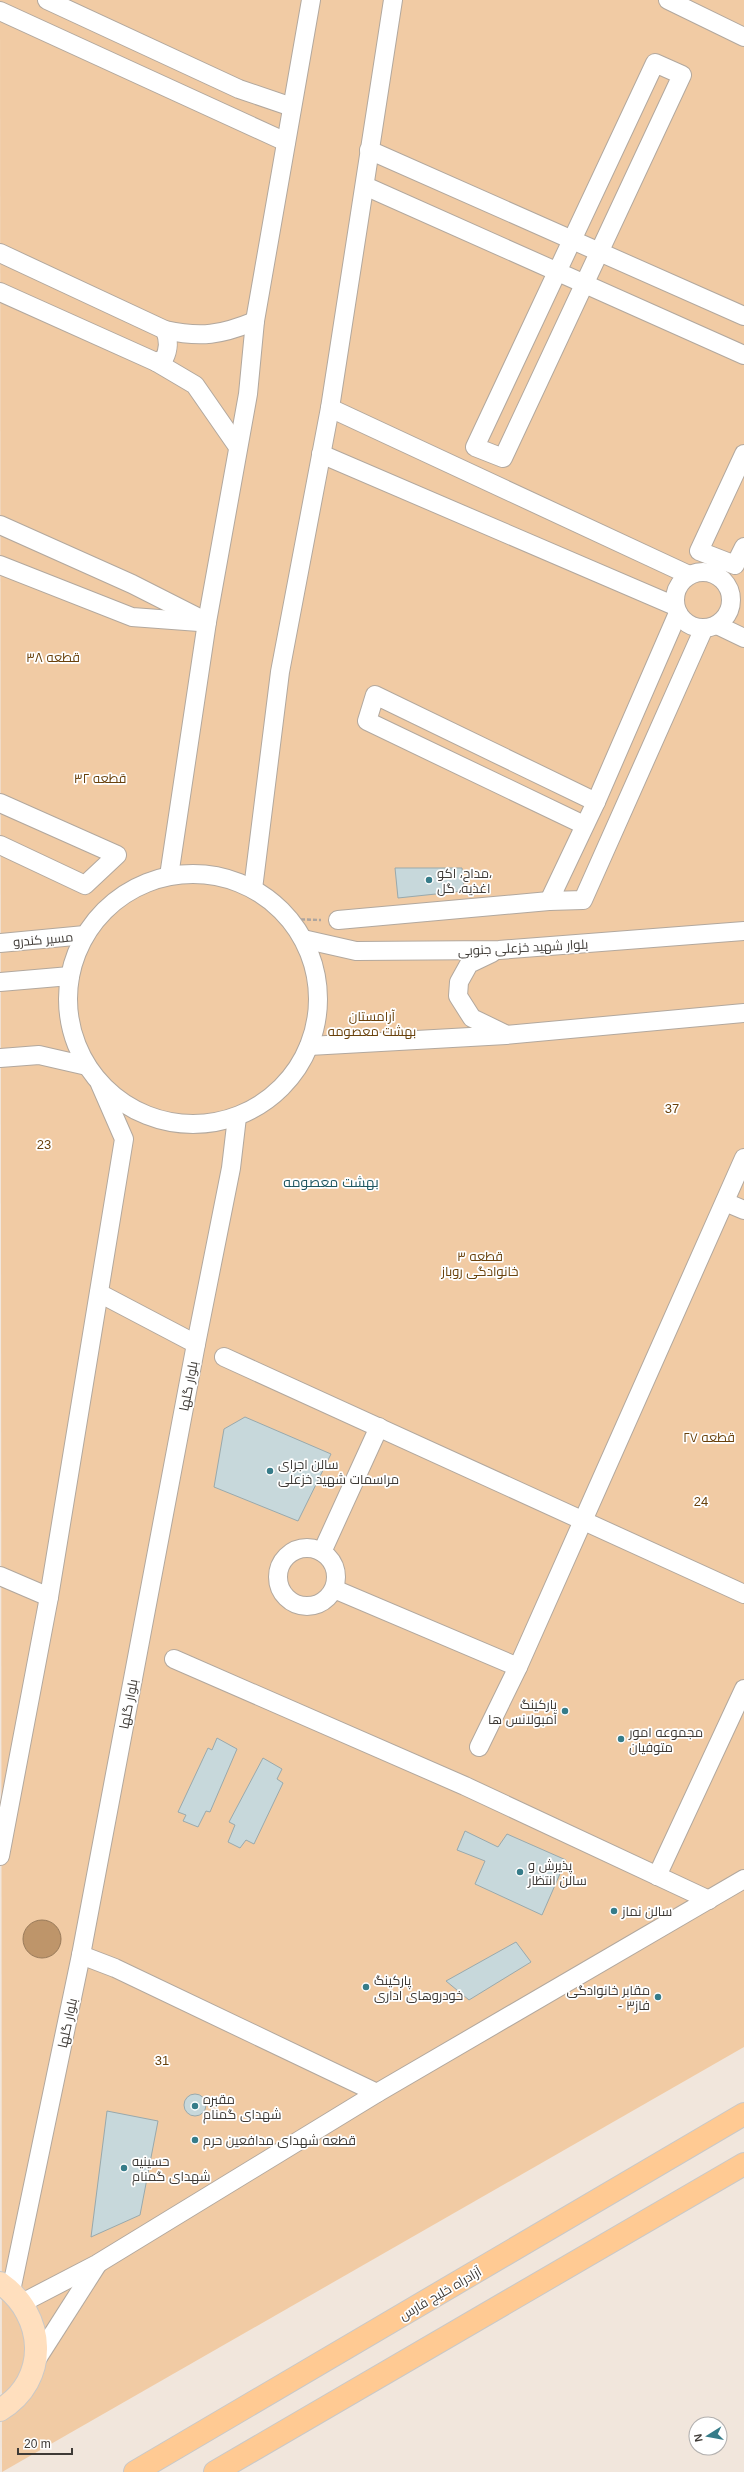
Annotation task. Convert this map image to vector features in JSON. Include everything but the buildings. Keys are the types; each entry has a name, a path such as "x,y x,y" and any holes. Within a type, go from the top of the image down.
{"highway":[{"name":"آزادراه خلیج فارس","path":"136,2472 744,2114"},
{"path":"215,2472 744,2164"}],"main road":[{"path":"3,2411 26,2386 35,2362 37,2342 34,2328 11,2292"}],"lane":[{"path":"47,0 239,89 292,107"},
{"path":"169,876 208,622 248,394 255,321 311,0"},
{"path":"253,889 280,672 330,408 393,0"},
{"path":"668,0 744,37"},
{"path":"0,11 286,142"},
{"path":"655,63 682,75 599,252 503,458 475,446 655,63"},
{"path":"369,150 744,316"},
{"path":"365,186 744,355"},
{"path":"0,253 165,330 188,335 210,335 229,331 255,321"},
{"path":"0,292 156,362 195,386 238,447"},
{"path":"156,362 164,359 168,351 169,339 165,330"},
{"path":"330,408 689,574 706,571 722,578 738,597 729,612 711,627 583,900 549,901 338,920"},
{"path":"321,454 676,609 683,621 711,627 744,638"},
{"path":"744,454 699,551 735,565 744,547"},
{"path":"0,524 132,584 208,622"},
{"path":"0,565 132,617 208,622"},
{"path":"549,901 596,802 676,609 677,588 689,574"},
{"path":"584,825 368,721 375,695 596,802"},
{"path":"0,803 117,855 85,885 0,845"},
{"path":"0,1856 49,1597 124,1139 100,1084 87,1066 72,1030 68,1007 70,976 76,955 85,935 98,918 124,895 149,882 169,876 198,874 226,878 253,889 272,902 289,919 302,939 315,973 318,1010 309,1046 292,1076 268,1100 237,1117 188,1125 140,1113 100,1084"},
{"name":"بلوار شهید خزعلی جنوبی","path":"302,939 356,951 498,950 744,931"},
{"name":"مسیر کندرو","path":"0,943 85,935"},
{"path":"498,950 470,964 459,982 458,996 472,1018 506,1035"},
{"path":"0,982 70,976"},
{"path":"309,1046 506,1035 744,1013"},
{"path":"0,1058 39,1055 87,1066"},
{"name":"بلوار گلها","path":"11,2292 81,1955 196,1344 231,1168 237,1117"},
{"path":"479,1747 518,1667 584,1521 744,1158"},
{"path":"725,1202 744,1210"},
{"path":"99,1293 196,1344"},
{"path":"224,1357 744,1594"},
{"path":"322,1552 379,1427"},
{"path":"305,1548 322,1552 331,1560 335,1570 334,1589 321,1603 303,1607 294,1604 280,1590 278,1572 287,1555 305,1548"},
{"path":"0,1576 49,1597"},
{"path":"334,1589 518,1667"},
{"path":"174,1658 465,1786 709,1900"},
{"path":"656,1876 744,1689"},
{"path":"11,2292 97,2264 377,2093 744,1879"},
{"path":"81,1955 115,1968 377,2093"},
{"path":"35,2362 97,2264"}],"path":[{"path":"289,919 338,920"}],"green space":[{"name":"آرامستان بهشت معصومه","path":"0,0 744,0 744,2047 2,2472"}],"shaded area":[{"path":"42,1920 52,1923 58,1929 61,1939 58,1949 52,1955 42,1958 32,1955 26,1949 23,1939 26,1929 32,1923"}],"place":[{"name":"مداح، اکو، اغذیه، گل","path":"429,880"},
{"name":"سالن اجرای مراسمات شهید خزعلی","path":"270,1471"},
{"name":"پارکینگ آمبولانس ها","path":"565,1711"},
{"name":"مجموعه امور متوفیان","path":"621,1739"},
{"name":"پذیرش و سالن انتظار","path":"520,1872"},
{"name":"سالن نماز","path":"614,1911"},
{"name":"پارکینگ خودروهای اداری","path":"366,1987"},
{"name":"مقابر خانوادگی - فاز۳","path":"658,1997"},
{"name":"مقبره شهدای گمنام","path":"195,2106"},
{"name":"قطعه شهدای مدافعین حرم","path":"195,2140"},
{"name":"حسینیه شهدای گمنام","path":"124,2168"}],"district":[{"name":"بهشت معصومه","path":"331,1182"}],"park label":[{"name":"قطعه ۳۸","path":"53,657"},
{"name":"قطعه ۳۲","path":"100,778"},
{"name":"37","path":"672,1108"},
{"name":"23","path":"44,1144"},
{"name":"قطعه ۳ خانوادگی روباز","path":"480,1264"},
{"name":"قطعه ۲۷","path":"709,1437"},
{"name":"24","path":"701,1501"},
{"name":"31","path":"162,2060"}]}
